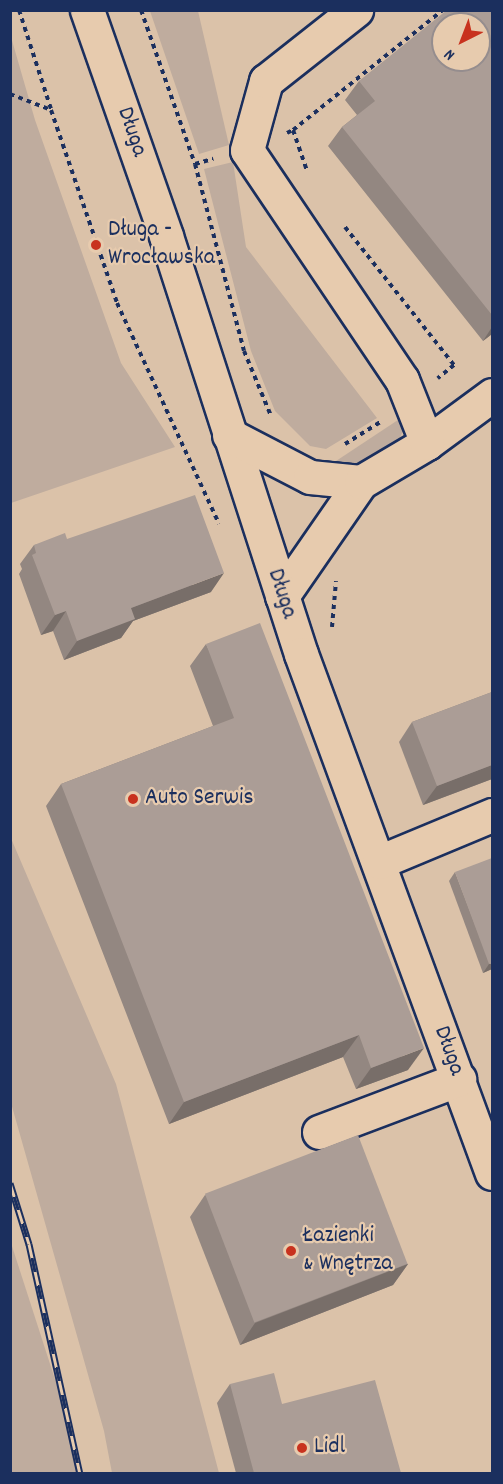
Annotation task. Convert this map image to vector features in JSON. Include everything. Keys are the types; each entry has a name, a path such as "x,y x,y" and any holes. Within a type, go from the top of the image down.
{"street":[{"name":"Długa","path":"87,10 166,236 282,596 492,1173"},
{"path":"356,10 266,81 248,150 413,400 427,443"},
{"path":"282,596 361,482 427,443 492,395"},
{"path":"229,435 310,477 361,482"},
{"path":"379,862 492,815"},
{"path":"319,1132 459,1079"}],"path":[{"path":"19,10 74,187 117,303 223,533 258,520"},
{"path":"141,10 195,164 244,351 270,415 278,423"},
{"path":"248,150 293,130 443,10"},
{"path":"10,94 51,110"},
{"path":"293,130 308,173"},
{"path":"195,164 201,162"},
{"path":"310,477 317,461 413,400 454,365 340,220"},
{"path":"327,532 336,542 331,623 335,636"}],"shaded area":[{"path":"150,11 198,11 229,145 199,154"},
{"path":"11,37 35,120 121,363 175,447 11,503"},
{"path":"233,162 246,247 377,418 326,449 310,446 275,411 251,351 204,169"},
{"path":"404,416 405,426 400,438 382,453 355,465 330,465"},
{"path":"10,836 116,1084 219,1473 112,1473 104,1431 11,1103"},
{"path":"11,1243 71,1429 79,1473 11,1473"}],"building":[{"path":"447,10 492,10 492,315 342,127 375,101 359,81 431,23 431,72 491,72 491,12 445,12"},
{"path":"195,495 224,573 131,608 135,619 77,641 66,611 55,615 32,555 36,553 34,545 65,533 67,539"},
{"path":"260,623 424,1048 371,1068 359,1035 184,1102 61,784 234,718 206,644"},
{"path":"492,692 492,765 437,786 412,722"},
{"path":"492,858 492,963 489,964 455,872"},
{"name":"Łazienki & Wnętrza","path":"358,1135 407,1264 254,1323 205,1194"},
{"name":"Lidl","path":"274,1373 282,1404 375,1380 401,1473 254,1473 230,1384"}],"railway":[{"path":"10,1183 29,1244 80,1474"}],"place":[{"name":"Długa - Wrocławska","path":"96,245"},
{"name":"Auto Serwis","path":"133,799"},
{"name":"Łazienki & Wnętrza","path":"291,1251"},
{"name":"Lidl","path":"302,1448"}]}
